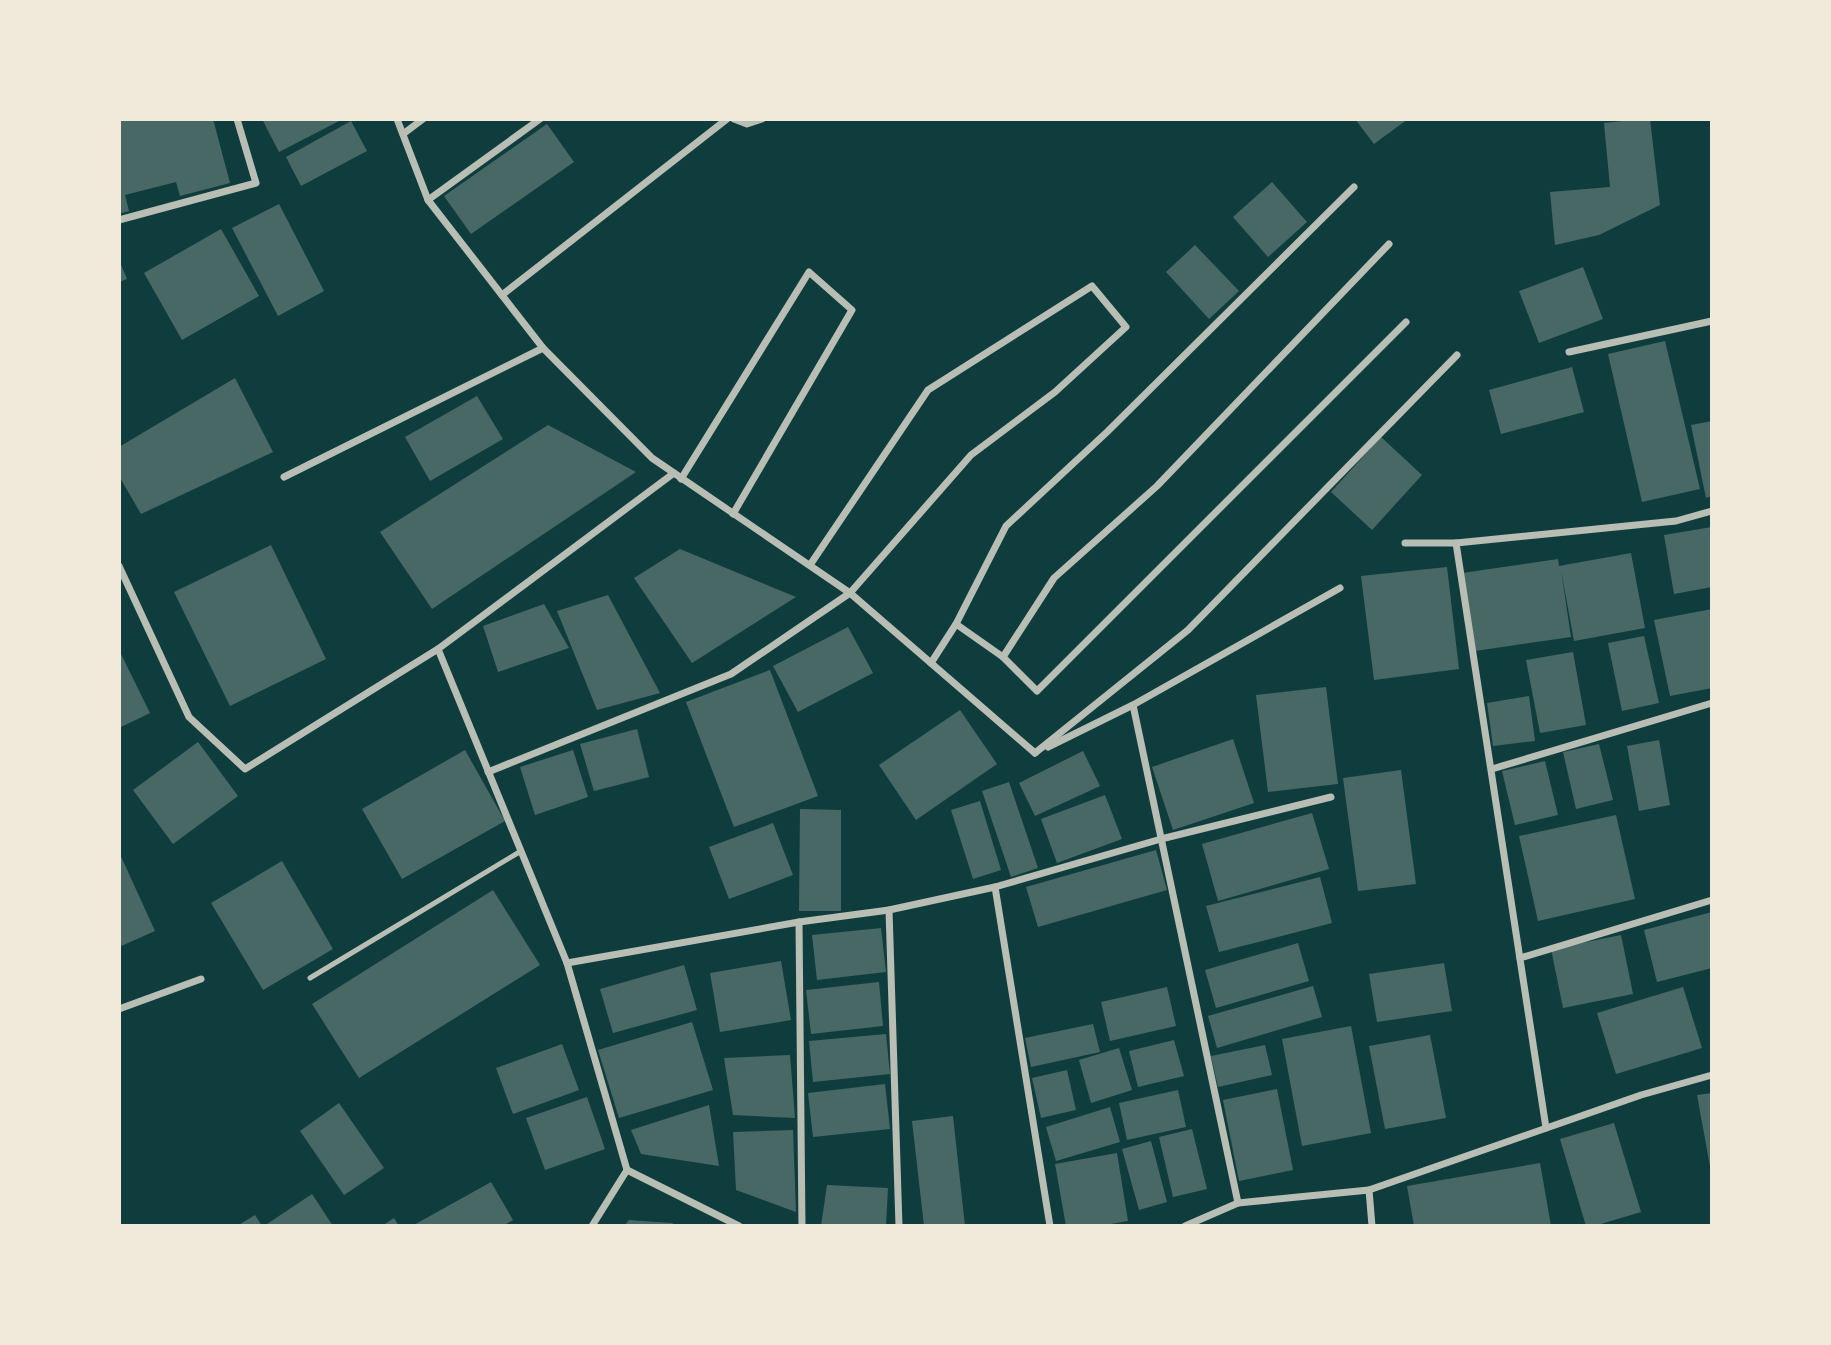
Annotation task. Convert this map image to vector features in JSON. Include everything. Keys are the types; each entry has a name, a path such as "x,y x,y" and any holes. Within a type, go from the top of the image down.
{"street":[{"path":"119,220 256,183 237,119"},
{"path":"397,119 428,200 543,348 652,458 850,593 1035,753"},
{"path":"403,134 423,119"},
{"path":"428,200 540,119"},
{"path":"502,295 727,119"},
{"path":"734,119 747,124 762,119"},
{"path":"931,663 956,624 1006,526 1107,432 1354,187"},
{"path":"1003,657 1054,578 1157,486 1389,244"},
{"path":"681,479 809,272 852,310 733,514"},
{"path":"488,772 731,674 850,593 971,455 1055,392 1126,327 1092,286 928,390 810,565"},
{"path":"1569,352 1712,321"},
{"path":"956,624 1003,657 1037,691 1406,322"},
{"path":"284,477 543,348"},
{"path":"1035,753 1188,630 1457,355"},
{"path":"119,566 189,717 245,769 438,649 674,473"},
{"path":"1405,543 1456,543 1676,521 1712,511"},
{"path":"1456,543 1546,1128"},
{"path":"1035,753 1133,705 1340,588"},
{"path":"438,649 567,963 627,1170 738,1226"},
{"path":"1492,769 1712,703"},
{"path":"1133,705 1238,1203"},
{"path":"567,963 799,922 889,910 995,887 1161,839 1331,797"},
{"path":"995,887 1050,1226"},
{"path":"1520,958 1712,900"},
{"path":"889,910 899,1226"},
{"path":"799,922 803,1226"},
{"path":"119,1009 201,979"},
{"path":"1185,1226 1238,1203 1369,1191 1641,1095 1712,1075"},
{"path":"592,1226 627,1170"},
{"path":"1369,1191 1372,1226"}],"lane":[{"path":"310,978 521,851"}],"building":[{"path":"119,119 213,119 230,183 180,196 176,182 125,195 129,211 119,214"},
{"path":"262,119 343,119 279,152"},
{"path":"1355,119 1408,119 1374,144"},
{"path":"1650,119 1660,205 1599,235 1555,245 1550,192 1610,187 1604,123"},
{"path":"351,121 367,151 301,186 286,157"},
{"path":"547,124 574,162 471,234 444,196"},
{"path":"1272,182 1307,222 1268,257 1233,217"},
{"path":"279,204 324,291 278,316 232,228"},
{"path":"221,229 259,296 182,340 144,273"},
{"path":"1195,245 1239,291 1209,319 1166,272"},
{"path":"119,260 127,279 119,282"},
{"path":"1583,267 1603,319 1539,343 1519,291"},
{"path":"1665,341 1700,489 1642,502 1608,354"},
{"path":"1572,367 1584,412 1501,434 1489,390"},
{"path":"235,378 273,452 141,514 119,476 119,447"},
{"path":"477,396 503,439 430,481 405,437"},
{"path":"1712,421 1712,496 1706,498 1691,425"},
{"path":"548,425 636,472 432,609 380,532"},
{"path":"1381,437 1422,475 1372,530 1331,492"},
{"path":"1712,527 1712,587 1674,594 1664,535"},
{"path":"271,545 326,659 230,706 174,592"},
{"path":"680,549 796,597 692,663 634,578"},
{"path":"1631,553 1645,628 1574,641 1561,570 1571,637 1475,651 1462,573 1558,559 1559,566"},
{"path":"1447,567 1459,669 1374,680 1361,576"},
{"path":"608,595 660,693 597,710 557,611"},
{"path":"544,604 569,648 498,672 483,626"},
{"path":"1712,609 1712,688 1670,696 1654,620"},
{"path":"848,627 873,673 798,712 773,666"},
{"path":"1644,636 1659,703 1622,711 1608,643"},
{"path":"119,650 150,713 119,728"},
{"path":"1573,652 1586,725 1540,733 1526,660"},
{"path":"770,670 818,796 734,827 686,702"},
{"path":"1326,687 1338,784 1268,792 1256,695"},
{"path":"1529,696 1535,741 1493,746 1487,703"},
{"path":"960,710 997,764 916,820 879,765"},
{"path":"637,729 649,777 594,791 580,744"},
{"path":"1233,739 1254,803 1173,830 1152,767"},
{"path":"1659,740 1670,805 1639,811 1627,746"},
{"path":"198,742 238,796 173,844 133,790"},
{"path":"1599,744 1613,800 1576,809 1563,752"},
{"path":"465,750 505,821 402,879 362,809"},
{"path":"573,750 588,797 535,815 520,767"},
{"path":"1083,751 1100,786 1035,816 1019,783"},
{"path":"1545,761 1558,815 1515,825 1502,771"},
{"path":"1401,770 1416,884 1358,891 1343,778"},
{"path":"1009,782 1038,868 1011,877 982,791"},
{"path":"1105,795 1122,839 1057,863 1041,819"},
{"path":"980,801 1001,870 973,879 951,810"},
{"path":"800,809 841,810 841,911 799,911"},
{"path":"1312,813 1329,869 1218,901 1202,844"},
{"path":"1616,815 1635,899 1538,921 1519,836"},
{"path":"773,823 793,875 729,899 709,847"},
{"path":"1156,850 1167,890 1038,927 1026,887"},
{"path":"119,852 155,931 119,947"},
{"path":"282,861 333,949 263,990 211,903"},
{"path":"1320,877 1332,923 1219,952 1206,906"},
{"path":"493,890 540,965 359,1078 312,1004"},
{"path":"1712,912 1712,968 1657,982 1644,930"},
{"path":"881,928 886,972 817,980 812,935"},
{"path":"1621,935 1633,994 1563,1008 1551,949"},
{"path":"1298,943 1309,981 1216,1008 1205,970"},
{"path":"781,961 791,1020 720,1032 710,973"},
{"path":"1444,963 1452,1011 1377,1022 1369,974"},
{"path":"684,965 697,1010 613,1033 600,989"},
{"path":"879,982 883,1026 811,1034 806,990"},
{"path":"1313,986 1322,1017 1217,1048 1208,1016"},
{"path":"1167,987 1176,1026 1110,1041 1101,1002"},
{"path":"1683,987 1702,1048 1616,1074 1597,1013"},
{"path":"692,1022 713,1090 619,1118 598,1050"},
{"path":"1093,1024 1100,1052 1031,1067 1025,1038"},
{"path":"1351,1026 1371,1133 1302,1146 1282,1039"},
{"path":"886,1034 890,1074 813,1082 809,1041"},
{"path":"1430,1035 1446,1118 1385,1129 1369,1046"},
{"path":"1174,1040 1184,1076 1138,1087 1129,1051"},
{"path":"562,1044 579,1090 513,1114 496,1068"},
{"path":"1265,1045 1272,1075 1218,1087 1211,1056"},
{"path":"1119,1048 1132,1090 1091,1103 1079,1060"},
{"path":"790,1055 795,1118 733,1115 724,1058"},
{"path":"1067,1070 1076,1110 1041,1118 1032,1078"},
{"path":"885,1084 890,1129 813,1137 808,1093"},
{"path":"1277,1089 1293,1170 1239,1181 1223,1100"},
{"path":"1178,1090 1186,1127 1127,1140 1119,1103"},
{"path":"1712,1093 1712,1172 1711,1172 1697,1095"},
{"path":"587,1097 605,1149 545,1170 526,1118"},
{"path":"339,1103 384,1168 344,1195 300,1131"},
{"path":"709,1105 719,1166 641,1154 631,1130"},
{"path":"1110,1107 1120,1142 1056,1161 1046,1127"},
{"path":"953,1116 965,1226 924,1226 912,1121"},
{"path":"1614,1123 1641,1212 1586,1226 1560,1139"},
{"path":"1192,1129 1207,1189 1173,1197 1159,1137"},
{"path":"793,1130 796,1212 736,1190 733,1132"},
{"path":"1151,1141 1167,1202 1139,1210 1122,1149"},
{"path":"1117,1153 1128,1221 1099,1226 1066,1226 1055,1164"},
{"path":"1540,1163 1551,1226 1414,1226 1407,1186"},
{"path":"491,1182 513,1220 503,1226 412,1226"},
{"path":"827,1185 888,1188 886,1226 821,1226"},
{"path":"312,1194 333,1226 268,1226 267,1224"},
{"path":"255,1215 262,1226 237,1226"},
{"path":"394,1218 399,1226 382,1226"},
{"path":"629,1220 672,1223 677,1226 624,1226"}]}
